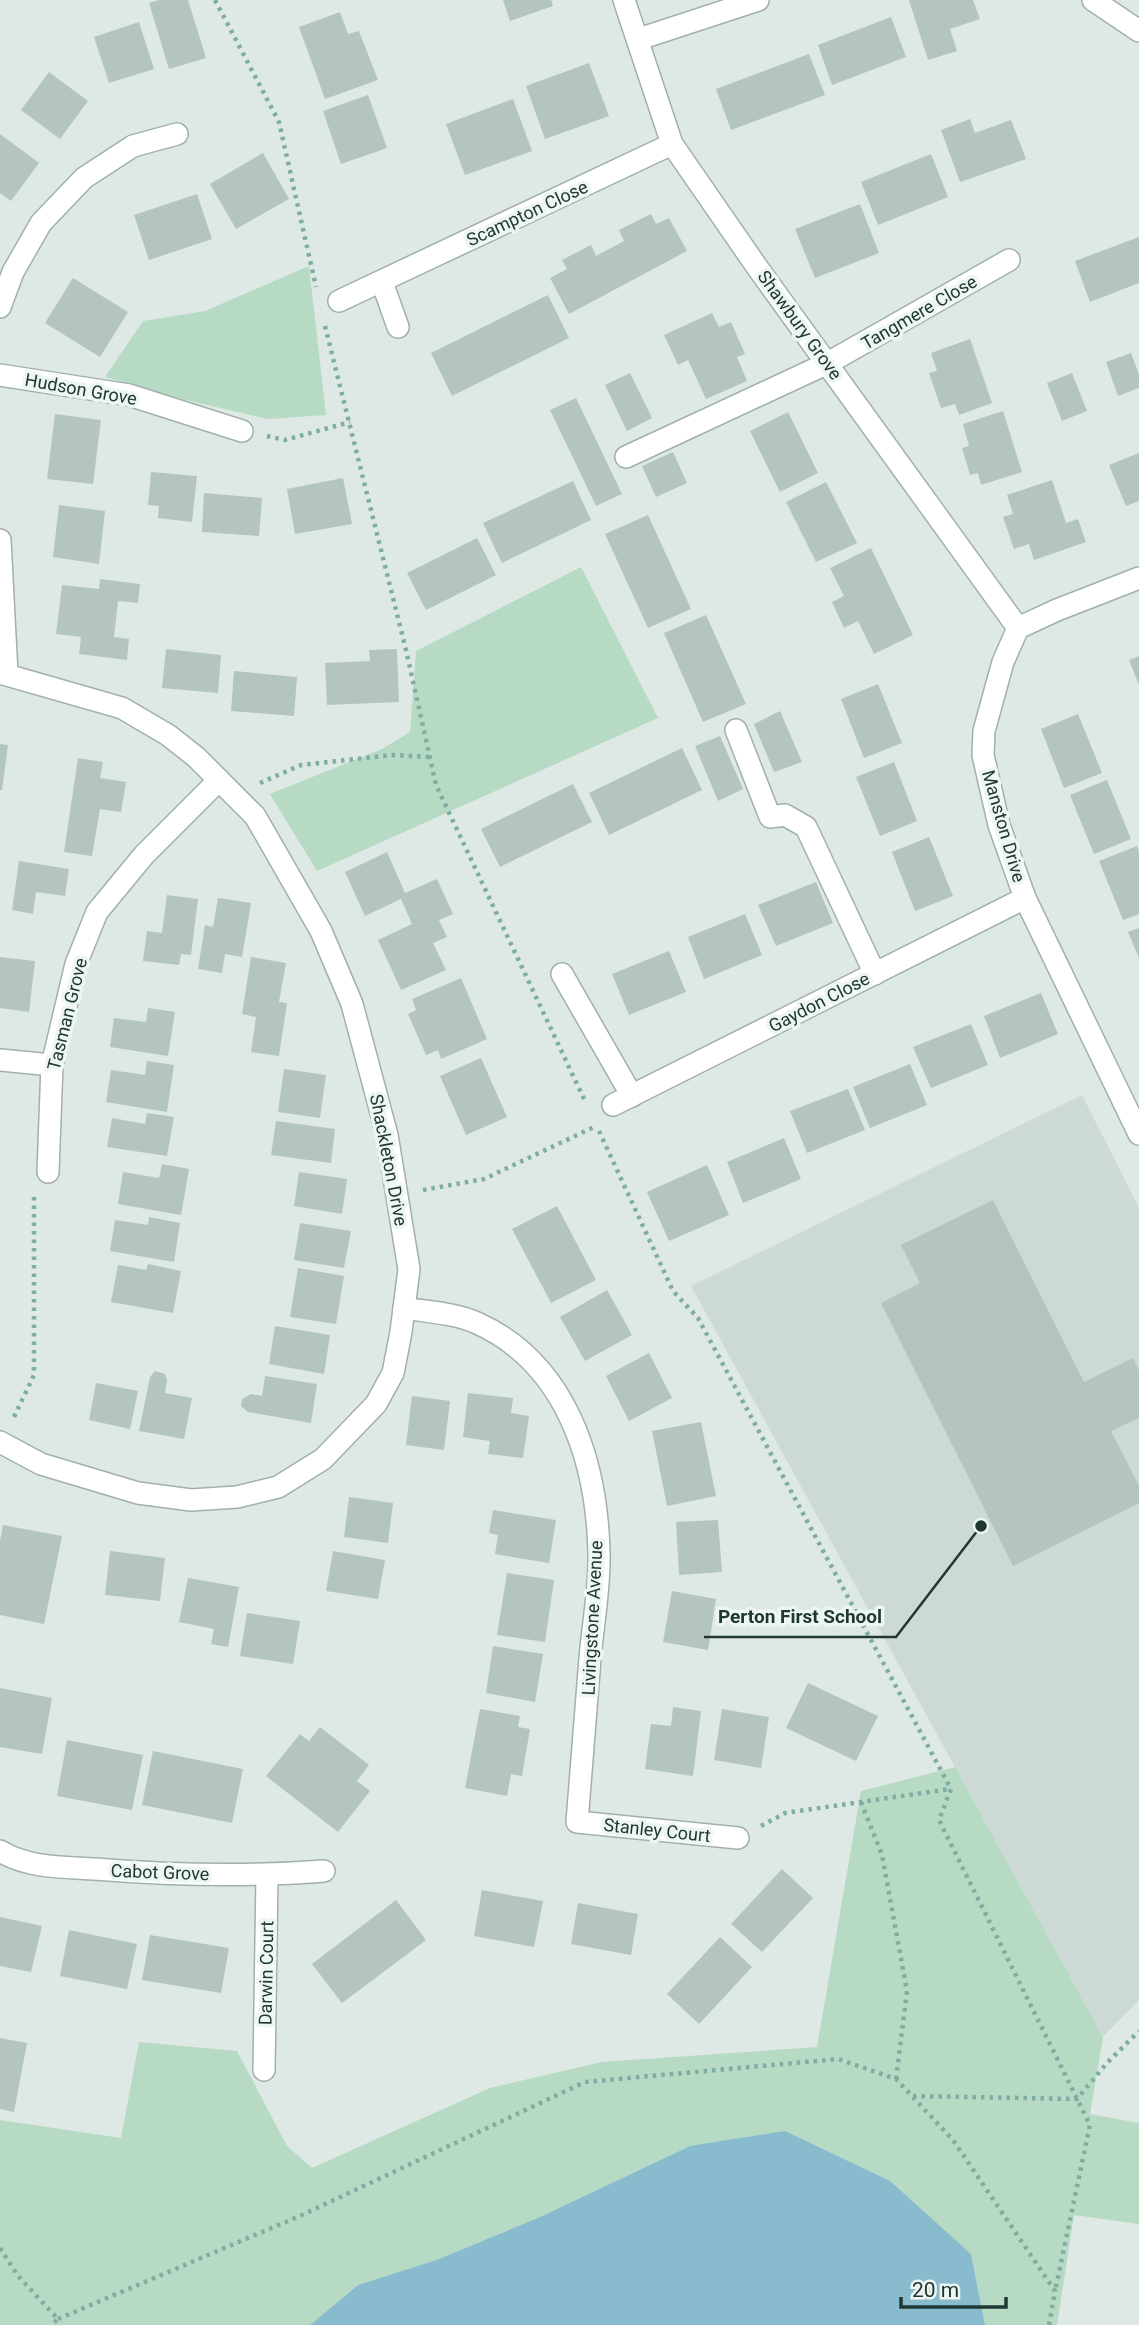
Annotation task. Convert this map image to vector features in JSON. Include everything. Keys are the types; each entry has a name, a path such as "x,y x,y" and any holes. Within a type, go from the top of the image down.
{"street":[{"name":"Shawbury Grove","path":"624,0 639,38 672,144 757,267 1018,628"},
{"path":"639,38 758,0"},
{"path":"1093,0 1139,31"},
{"path":"0,307 13,272 40,223 84,178 133,146 177,134"},
{"name":"Scampton Close","path":"339,301 672,144"},
{"name":"Tangmere Close","path":"626,457 828,363 1009,260"},
{"path":"382,282 398,327"},
{"name":"Hudson Grove","path":"0,375 129,395 242,431"},
{"path":"0,540 3,674"},
{"path":"1018,628 1139,578"},
{"name":"Manston Drive","path":"1018,628 1000,674 984,731 983,755 999,825 1026,898 1139,1135"},
{"name":"Shackleton Drive","path":"1,1442 41,1464 138,1493 191,1500 237,1497 278,1487 324,1459 376,1404 393,1373 409,1269 387,1135 352,1004 321,931 255,816 168,735 122,708 3,674"},
{"path":"736,730 770,817 785,816 806,827 875,974"},
{"name":"Tasman Grove","path":"48,1172 51,1065 76,964 97,912 144,855 226,787"},
{"name":"Gaydon Close","path":"623,1100 1026,898"},
{"path":"562,974 623,1100"},
{"path":"0,1060 51,1065"},
{"name":"Livingstone Avenue","path":"404,1308 476,1322 515,1345 540,1367 569,1411 591,1476 599,1553 577,1822"},
{"name":"Stanley Court","path":"577,1822 738,1838"},
{"name":"Cabot Grove","path":"0,1851 10,1857 46,1866 160,1874 267,1875 324,1871"},
{"name":"Darwin Court","path":"264,2070 267,1875"}],"path":[{"path":"215,0 279,121 318,295"},
{"path":"324,321 436,785 673,1291 698,1318 951,1789 939,1820 1090,2125 1049,2325"},
{"path":"242,431 285,440 350,422"},
{"path":"226,787 301,765 392,755 430,757"},
{"path":"397,1194 484,1179 597,1126 623,1100"},
{"path":"1,1442 34,1375 34,1195 48,1172"},
{"path":"738,1838 785,1812 951,1789"},
{"path":"861,1802 881,1855 907,1991 896,2079"},
{"path":"1077,2099 1139,2031"},
{"path":"51,2325 58,2319 302,2215 585,2082 838,2059 896,2079 912,2096 953,2140 1055,2291"},
{"path":"912,2096 1077,2099"},
{"path":"0,2248 18,2276 58,2319"}],"shaded area":[{"path":"1082,1095 1139,1208 1139,2000 1103,2037 691,1286"}],"green space":[{"path":"309,266 326,415 268,419 173,397 105,377 143,321 205,311"},
{"path":"581,567 658,718 317,871 270,794 382,749 410,732 416,651"},
{"path":"955,1767 1103,2037 1090,2114 1139,2123 1139,2224 1074,2215 1057,2325 985,2325 971,2254 690,2146 540,2217 439,2259 358,2285 310,2325 0,2325 0,2120 121,2138 139,2042 237,2051 287,2146 312,2168 490,2088 602,2062 817,2047 861,1791"}],"water":[{"path":"785,2131 890,2181 971,2254 985,2325 310,2325 358,2285 439,2259 540,2217 690,2146"}],"building":[{"path":"159,0 188,0 206,58 169,69 149,3"},
{"path":"503,0 551,0 553,6 510,21"},
{"path":"909,0 973,0 980,19 950,29 957,51 928,60"},
{"path":"340,12 348,34 359,31 378,80 325,99 299,27"},
{"path":"891,17 906,57 832,85 818,45"},
{"path":"139,22 154,69 109,83 94,37"},
{"path":"809,54 825,95 731,130 716,89"},
{"path":"589,63 609,116 545,139 526,86"},
{"path":"49,72 88,101 60,139 21,110"},
{"path":"368,95 387,148 341,164 323,111"},
{"path":"513,99 532,151 465,175 446,124"},
{"path":"970,119 975,133 1011,120 1026,159 960,182 941,130"},
{"path":"0,134 39,163 11,201 0,193"},
{"path":"263,153 289,199 236,229 210,184"},
{"path":"931,154 948,197 878,225 861,182"},
{"path":"197,194 212,239 149,260 134,215"},
{"path":"860,204 879,253 815,278 795,229"},
{"path":"651,214 656,224 669,218 687,251 569,314 550,278 567,269 562,260 591,245 596,256 624,241 619,230"},
{"path":"1139,237 1139,283 1090,302 1075,261"},
{"path":"73,278 128,312 100,357 45,323"},
{"path":"548,295 569,338 452,396 431,353"},
{"path":"712,313 719,327 731,322 745,354 737,357 747,381 706,399 688,360 678,365 664,335"},
{"path":"970,339 992,403 959,415 955,404 941,408 929,373 937,371 931,353"},
{"path":"1131,353 1139,375 1139,388 1118,396 1106,362"},
{"path":"630,373 652,418 627,431 605,385"},
{"path":"1072,373 1087,411 1062,421 1047,383"},
{"path":"576,398 622,494 596,506 550,410"},
{"path":"1003,411 1022,472 981,485 978,473 970,475 962,448 969,446 963,424"},
{"path":"788,412 818,473 780,492 750,431"},
{"path":"55,414 101,420 93,484 47,479"},
{"path":"673,452 687,483 656,497 642,466"},
{"path":"1139,453 1139,501 1126,506 1109,465"},
{"path":"151,472 197,476 192,522 158,518 159,506 148,505"},
{"path":"343,478 352,524 295,534 287,489"},
{"path":"1052,480 1066,523 1078,519 1086,542 1034,560 1029,544 1014,549 1003,517 1013,514 1007,495"},
{"path":"573,481 591,520 502,563 483,523"},
{"path":"826,482 857,543 816,562 786,502"},
{"path":"204,493 262,498 259,536 202,532"},
{"path":"59,505 105,511 99,564 53,557"},
{"path":"648,515 691,609 648,628 605,534"},
{"path":"477,538 496,575 426,610 407,573"},
{"path":"871,548 913,635 874,654 858,621 844,628 832,602 844,596 830,568"},
{"path":"100,579 140,584 138,603 118,601 114,637 129,639 127,660 79,654 81,637 56,634 62,585 99,589"},
{"path":"706,615 746,704 703,722 664,633"},
{"path":"166,649 221,655 218,693 162,688"},
{"path":"397,649 399,702 327,705 325,663 370,661 369,650"},
{"path":"1139,656 1139,685 1129,660"},
{"path":"234,671 297,677 294,716 231,711"},
{"path":"878,684 902,743 864,758 841,699"},
{"path":"780,711 802,762 774,772 754,724"},
{"path":"1078,714 1102,773 1064,788 1041,729"},
{"path":"720,736 743,789 718,801 695,746"},
{"path":"0,744 8,745 2,790 0,790"},
{"path":"682,748 702,790 609,835 589,793"},
{"path":"78,758 103,762 100,778 126,782 121,812 100,809 92,856 64,852"},
{"path":"894,762 917,821 880,836 856,777"},
{"path":"1107,780 1131,839 1094,854 1070,795"},
{"path":"573,784 592,822 500,867 481,829"},
{"path":"929,837 953,896 915,911 892,852"},
{"path":"1137,846 1139,914 1123,920 1099,861"},
{"path":"387,852 405,893 437,879 453,914 439,920 447,937 433,943 446,970 401,990 378,940 412,924 401,899 365,916 345,872"},
{"path":"19,861 69,869 65,896 36,892 33,914 12,910"},
{"path":"816,882 833,923 776,946 758,905"},
{"path":"167,895 198,899 191,955 181,954 179,965 143,961 147,931 162,933"},
{"path":"218,898 251,903 242,957 225,954 222,973 198,969 205,925 213,927"},
{"path":"745,914 762,955 704,979 688,937"},
{"path":"1139,928 1139,958 1128,932"},
{"path":"669,951 686,992 629,1015 612,974"},
{"path":"0,957 35,961 29,1012 0,1008"},
{"path":"251,957 286,963 279,1002 287,1003 279,1056 251,1052 256,1017 242,1014"},
{"path":"461,978 487,1039 441,1059 438,1050 426,1055 408,1014 416,1010 412,999"},
{"path":"1041,993 1058,1034 1000,1058 984,1016"},
{"path":"148,1008 175,1012 168,1056 110,1047 114,1018 146,1022"},
{"path":"971,1024 988,1065 931,1088 913,1047"},
{"path":"481,1058 507,1117 466,1135 440,1076"},
{"path":"147,1061 174,1065 167,1112 106,1102 111,1070 145,1075"},
{"path":"910,1064 927,1105 870,1128 853,1087"},
{"path":"284,1069 326,1075 320,1118 278,1112"},
{"path":"848,1089 865,1130 807,1153 790,1111"},
{"path":"147,1113 174,1117 167,1156 107,1147 112,1118 145,1124"},
{"path":"276,1121 335,1129 331,1163 271,1155"},
{"path":"784,1138 801,1179 743,1203 727,1162"},
{"path":"162,1164 189,1169 181,1215 118,1204 123,1172 159,1178"},
{"path":"707,1165 729,1215 669,1241 647,1192"},
{"path":"299,1172 347,1179 342,1214 294,1206"},
{"path":"993,1200 1084,1382 1133,1358 1139,1371 1139,1418 1111,1431 1139,1486 1139,1503 1013,1566 881,1303 920,1283 901,1245"},
{"path":"557,1206 596,1280 551,1303 512,1229"},
{"path":"149,1217 180,1223 174,1262 110,1251 115,1220 148,1225"},
{"path":"300,1223 351,1231 344,1268 294,1260"},
{"path":"148,1264 181,1271 173,1313 111,1302 118,1265 146,1270"},
{"path":"298,1268 344,1276 336,1324 290,1317"},
{"path":"607,1290 632,1335 585,1361 560,1317"},
{"path":"275,1326 330,1335 324,1374 269,1364"},
{"path":"649,1353 672,1398 629,1421 606,1376"},
{"path":"155,1371 165,1374 165,1393 192,1398 184,1439 139,1431 150,1377"},
{"path":"265,1376 317,1384 311,1423 248,1412 241,1406 242,1399 251,1394 262,1396"},
{"path":"96,1383 138,1391 130,1429 89,1420"},
{"path":"468,1393 513,1398 511,1413 529,1416 523,1458 488,1454 490,1441 463,1437"},
{"path":"412,1396 450,1401 444,1450 406,1445"},
{"path":"701,1422 716,1496 667,1506 652,1431"},
{"path":"349,1497 393,1503 388,1543 344,1537"},
{"path":"493,1510 556,1520 549,1563 495,1554 498,1535 489,1533"},
{"path":"718,1520 722,1572 679,1575 676,1522"},
{"path":"3,1525 62,1536 44,1624 0,1615 0,1541"},
{"path":"110,1551 165,1558 160,1601 105,1595"},
{"path":"333,1551 385,1560 378,1599 326,1591"},
{"path":"507,1573 554,1580 545,1642 497,1635"},
{"path":"188,1578 239,1587 228,1647 211,1644 214,1629 179,1622"},
{"path":"672,1591 716,1599 708,1650 663,1642"},
{"path":"247,1613 300,1621 293,1664 240,1656"},
{"path":"493,1646 543,1654 535,1702 486,1693"},
{"path":"808,1683 878,1716 856,1761 786,1728"},
{"path":"0,1688 52,1698 42,1754 0,1747"},
{"path":"673,1707 701,1711 693,1776 645,1769 651,1724 671,1726"},
{"path":"480,1709 520,1716 518,1727 530,1729 522,1776 511,1774 507,1796 465,1788"},
{"path":"722,1709 769,1717 761,1768 714,1760"},
{"path":"320,1727 369,1765 357,1781 370,1791 338,1832 266,1776 300,1734 309,1741"},
{"path":"67,1740 143,1755 132,1810 57,1796"},
{"path":"153,1751 243,1769 232,1823 142,1805"},
{"path":"782,1869 813,1898 762,1952 731,1924"},
{"path":"482,1890 543,1901 534,1947 474,1936"},
{"path":"396,1900 426,1940 342,2003 312,1964"},
{"path":"578,1903 638,1914 631,1955 571,1944"},
{"path":"0,1917 42,1926 31,1972 0,1966"},
{"path":"69,1930 137,1944 127,1989 60,1976"},
{"path":"150,1935 229,1948 221,1993 142,1980"},
{"path":"720,1937 752,1967 699,2024 667,1994"},
{"path":"0,2038 27,2043 14,2112 0,2109"}],"place":[{"name":"Perton First School","path":"981,1526"}]}
